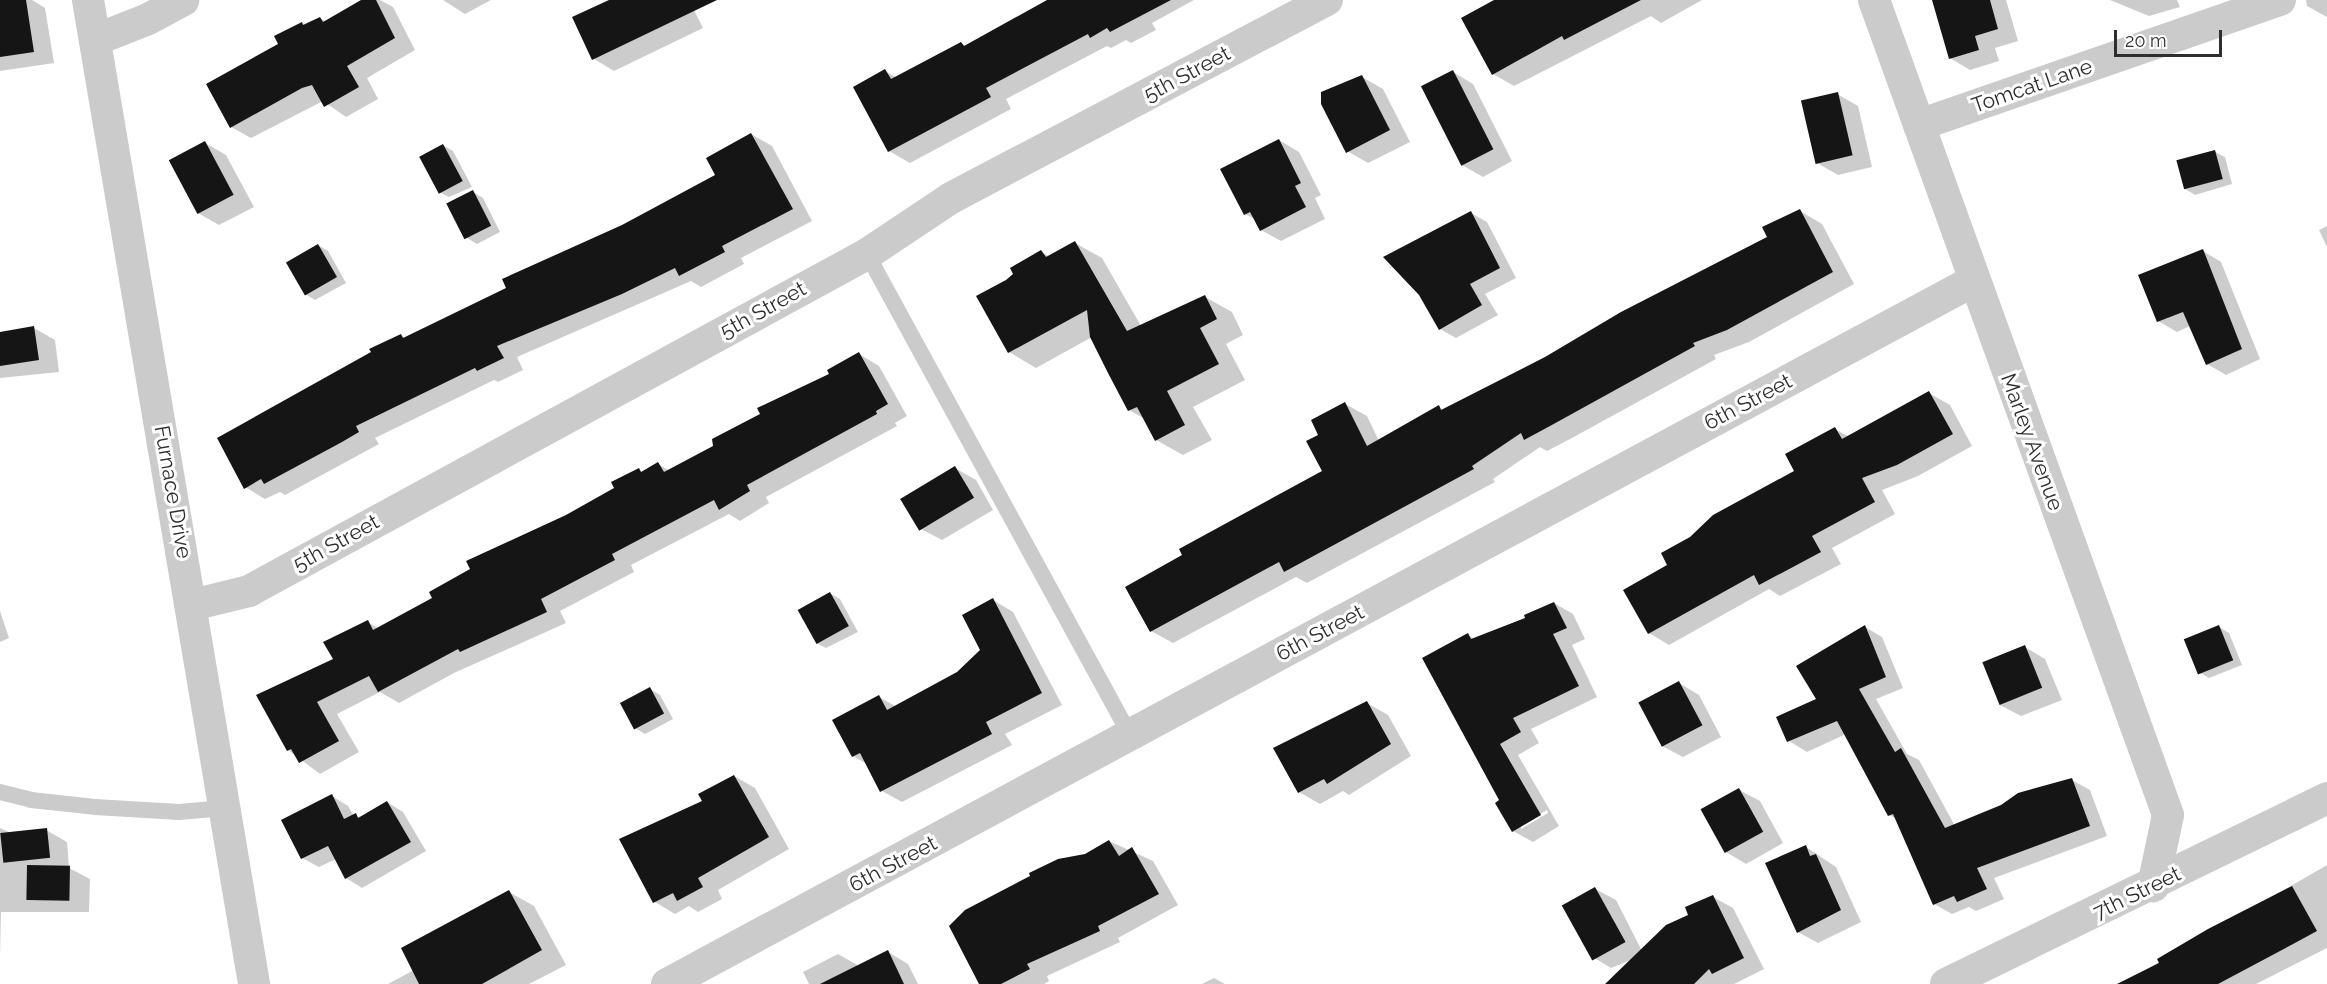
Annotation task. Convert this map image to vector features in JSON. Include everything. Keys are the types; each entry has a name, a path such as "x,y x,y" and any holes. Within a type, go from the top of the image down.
{"street":[{"name":"Furnace Drive","path":"88,0 192,605 254,984"},
{"path":"95,40 148,20 183,0"},
{"name":"5th Street","path":"192,605 249,591 867,254 951,198 1327,0"},
{"name":"Marley Avenue","path":"1874,0 1973,281 2168,815 2153,886"},
{"name":"Tomcat Lane","path":"1919,125 2280,0"},
{"name":"6th Street","path":"667,984 1973,281"},
{"name":"7th Street","path":"1946,984 2153,886 2327,798"}],"lane":[{"path":"867,254 1131,735"},
{"path":"0,792 31,800 95,807 179,812 225,808"}],"building":[{"path":"0,0 26,0 34,52 0,57"},
{"path":"361,0 376,0 395,38 347,66 359,87 324,107 312,85 302,88 230,128 206,84 278,44 274,36 302,22 303,25 320,17 323,22"},
{"path":"609,0 717,0 592,60 572,17"},
{"path":"1047,0 1171,0 1110,32 1107,28 1090,38 1088,34 986,88 991,97 888,152 853,87 885,69 891,79 961,42 964,46"},
{"path":"1494,0 1641,0 1564,40 1562,36 1492,75 1461,18"},
{"path":"1932,0 1990,0 1998,29 1975,36 1979,50 1949,59"},
{"path":"1453,70 1493,149 1461,166 1421,86"},
{"path":"1362,75 1390,130 1346,153 1321,104 1321,92"},
{"path":"1838,92 1853,155 1816,164 1801,101"},
{"path":"751,133 793,209 722,246 725,252 679,276 675,268 622,294 497,346 504,358 477,371 475,368 356,426 359,432 342,442 264,484 261,479 244,489 217,438 371,352 369,349 401,334 403,338 506,288 502,279 622,225 715,175 706,158"},
{"path":"1279,139 1301,183 1295,186 1306,207 1260,231 1250,212 1244,215 1220,169"},
{"path":"205,141 234,195 197,214 169,160"},
{"path":"443,144 463,181 439,194 419,157"},
{"path":"2215,150 2223,179 2184,189 2176,160"},
{"path":"473,190 491,226 464,239 446,204"},
{"path":"1800,209 1833,272 1727,330 1693,343 1695,346 1524,440 1521,433 1472,466 1474,469 1284,572 1279,562 1150,632 1125,587 1182,555 1179,549 1322,471 1306,441 1318,435 1311,420 1345,402 1367,446 1439,405 1441,410 1545,357 1621,312 1767,237 1762,227"},
{"path":"1471,211 1500,268 1470,284 1482,305 1439,330 1419,295 1383,257"},
{"path":"1075,241 1127,331 1205,295 1217,319 1200,328 1219,364 1167,391 1185,425 1155,441 1137,407 1128,411 1108,373 1090,337 1087,310 1008,353 976,296 1006,280 1013,274 1010,268 1041,250 1046,257"},
{"path":"318,244 337,277 305,295 286,262"},
{"path":"2203,249 2242,349 2206,365 2183,312 2157,322 2138,275"},
{"path":"34,326 39,360 0,366 0,332"},
{"path":"859,352 888,404 876,411 877,414 747,485 750,491 719,510 714,500 612,554 615,560 541,599 547,612 460,652 458,649 378,692 369,676 317,702 339,741 299,763 291,749 287,751 256,695 333,659 323,642 368,620 373,630 432,598 429,592 470,569 466,561 566,515 614,488 611,482 639,468 641,472 658,462 664,472 713,446 712,439 760,414 757,408 829,374 827,370"},
{"path":"1929,391 1953,434 1897,465 1862,478 1875,502 1812,536 1821,552 1759,585 1754,575 1648,634 1623,590 1667,565 1661,553 1690,537 1713,515 1794,471 1785,454 1835,427 1842,439"},
{"path":"955,466 974,498 919,531 900,499"},
{"path":"830,592 849,626 817,644 798,610"},
{"path":"993,598 1042,693 986,722 992,734 880,792 860,753 852,757 832,720 879,695 887,710 957,672 980,650 962,615"},
{"path":"1554,602 1567,628 1553,634 1579,686 1513,718 1521,732 1500,744 1541,815 1512,832 1495,803 1499,800 1422,658 1468,633 1471,639 1525,618 1524,615"},
{"path":"1865,625 1886,677 1859,689 1895,752 1901,748 1945,828 2001,805 2018,793 2072,778 2090,826 1977,868 1987,889 1957,902 1954,896 1933,905 1893,814 1888,816 1837,721 1787,742 1776,717 1816,699 1796,666"},
{"path":"2219,625 2233,660 2198,674 2184,639"},
{"path":"2025,645 2042,688 2000,705 1982,662"},
{"path":"1679,681 1702,725 1662,747 1638,703"},
{"path":"650,687 664,713 634,729 620,703"},
{"path":"1367,701 1391,744 1327,784 1324,779 1298,793 1273,748"},
{"path":"734,775 769,837 698,878 703,887 677,901 673,893 653,903 619,839 702,801 698,794"},
{"path":"1739,788 1763,832 1725,853 1701,809"},
{"path":"332,794 344,819 356,813 358,818 387,801 411,842 345,879 328,846 301,859 281,820"},
{"path":"47,828 50,858 3,863 0,833"},
{"path":"1109,840 1119,856 1132,847 1159,894 1098,926 1100,931 1027,964 1030,969 1001,984 979,984 949,926 965,910 1030,876 1029,873 1058,859 1085,854"},
{"path":"1806,845 1810,856 1816,854 1841,910 1797,933 1765,863"},
{"path":"27,865 70,866 69,901 26,900"},
{"path":"2292,886 2317,931 2218,984 2117,984 2159,963 2157,959 2208,929"},
{"path":"1595,887 1626,942 1592,961 1562,905"},
{"path":"509,890 542,950 482,984 419,984 401,948"},
{"path":"1713,895 1744,958 1712,974 1709,969 1694,984 1605,984 1666,925 1688,915 1685,907"},
{"path":"888,950 904,984 820,984"}]}
